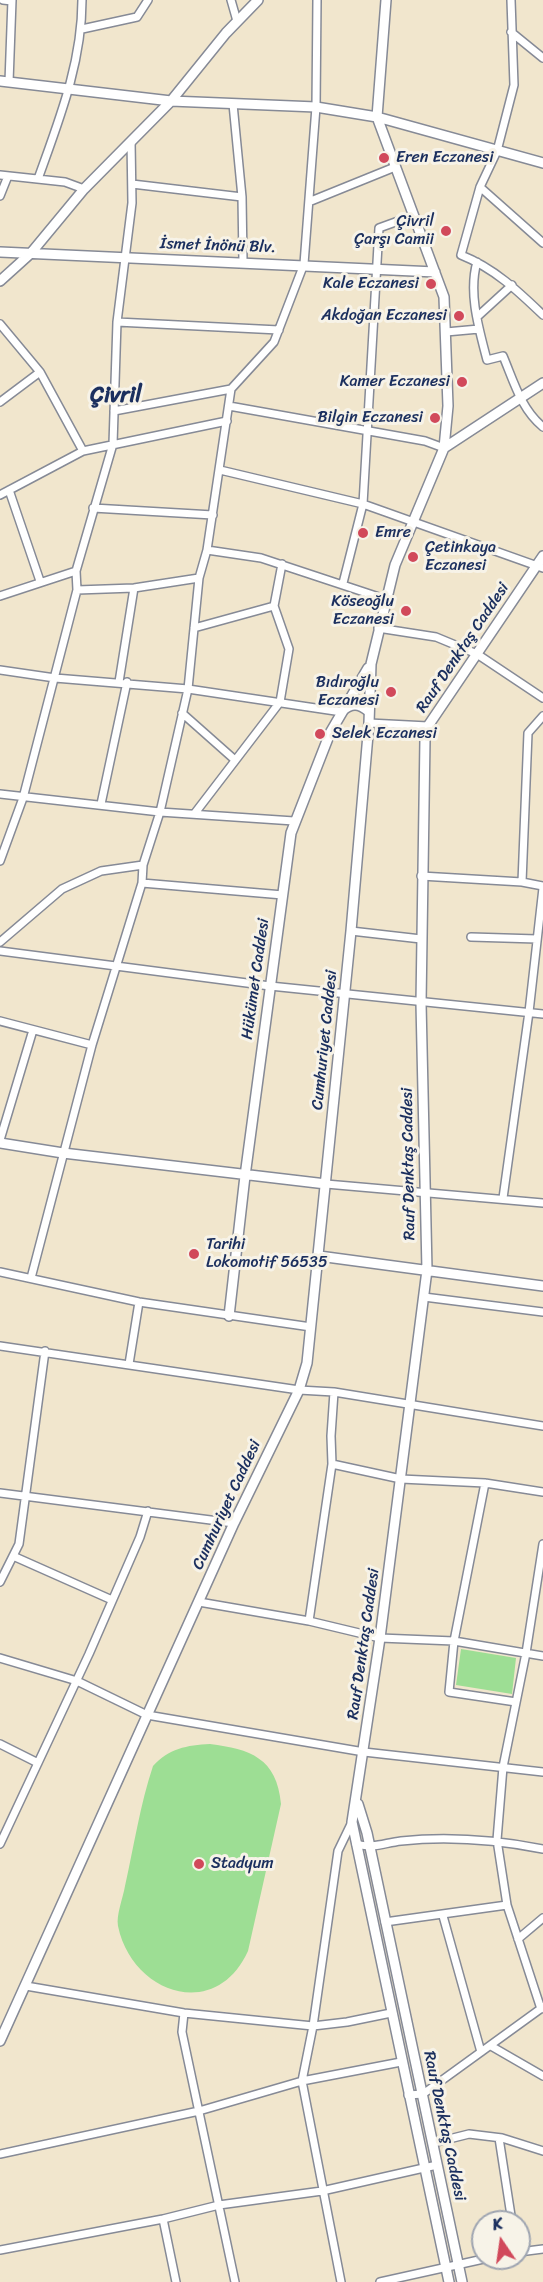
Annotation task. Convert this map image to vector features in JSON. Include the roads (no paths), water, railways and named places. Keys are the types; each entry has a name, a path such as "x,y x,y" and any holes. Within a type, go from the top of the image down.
{"street":[{"path":"3,0 12,1 4,81 171,101 316,107 377,117 543,163"},
{"path":"38,179 70,89 82,29 82,0"},
{"path":"82,29 137,16 148,0"},
{"path":"231,0 237,21"},
{"path":"0,281 31,253 84,189 171,101 237,21 258,0"},
{"path":"114,411 231,388 274,342 304,264 316,107 317,0"},
{"name":"Cumhuriyet Caddesi","path":"0,2041 234,1523 299,1390 307,1364 320,1256 351,931 369,723 370,664 385,599 413,520 444,448 448,406 444,297 377,117 386,0"},
{"path":"511,0 514,84 496,151 480,187 461,255 477,262 512,285 543,315"},
{"path":"511,32 543,58"},
{"path":"233,104 242,196 243,261"},
{"path":"0,861 23,798 77,590 76,571 113,444 117,322 132,184 131,141"},
{"path":"310,201 395,167"},
{"path":"0,196 4,176 65,182 84,189"},
{"path":"132,184 242,196"},
{"path":"480,187 543,243"},
{"path":"343,583 363,504 379,228 412,216"},
{"name":"İsmet İnönü Blv.","path":"0,252 377,267 435,272"},
{"path":"477,262 473,277 477,317 487,360 503,356 521,400 533,418 543,427"},
{"path":"477,317 512,285"},
{"path":"117,322 279,330"},
{"path":"0,324 39,372 83,452"},
{"path":"446,332 479,329"},
{"path":"0,402 39,372"},
{"path":"229,406 425,441 444,448 521,400 543,383"},
{"path":"32,1278 92,1045 142,883 143,865 160,812 188,689 200,578 213,515 231,388"},
{"path":"0,495 83,452 226,421"},
{"path":"220,470 363,504 541,563"},
{"path":"9,490 40,581"},
{"path":"93,508 213,515"},
{"path":"207,550 261,558 343,583 385,599"},
{"name":"Rauf Denktaş Caddesi","path":"449,2282 352,1822 357,1802 380,1638 427,1270 421,1003 423,752 428,726 541,563"},
{"path":"195,813 280,702 289,649 274,606 282,564"},
{"path":"0,596 76,571"},
{"path":"77,590 134,588 200,578"},
{"path":"101,804 123,682 134,588"},
{"path":"194,628 274,606"},
{"path":"378,628 436,637 477,654 543,698"},
{"name":"Hükümet Caddesi","path":"229,1316 245,1176 294,821 317,761 370,664"},
{"path":"0,670 55,678 188,689 342,712 353,705 368,712"},
{"path":"182,713 235,760"},
{"path":"522,882 528,733 543,716"},
{"path":"369,723 428,726"},
{"path":"0,794 160,812 294,821"},
{"path":"0,942 62,889 101,871 143,865"},
{"path":"421,876 522,882 543,887 529,1012 503,1198"},
{"path":"142,883 283,895"},
{"path":"351,931 421,939"},
{"path":"471,937 537,939"},
{"path":"0,951 270,986 543,1014"},
{"path":"0,1021 92,1045"},
{"path":"33,1030 0,1141 63,1153 245,1176 543,1203"},
{"path":"320,1256 543,1286"},
{"path":"0,1272 139,1302 311,1327"},
{"path":"424,1297 543,1312"},
{"path":"129,1364 139,1302"},
{"path":"0,1346 299,1390 334,1392 543,1426"},
{"path":"0,1580 19,1544 45,1351"},
{"path":"309,1621 332,1464 334,1392"},
{"path":"332,1464 401,1479 485,1482 543,1492"},
{"path":"485,1482 454,1641 449,1692 516,1702"},
{"path":"0,1493 234,1523"},
{"path":"0,1844 77,1681 140,1537 148,1511"},
{"path":"408,2095 423,2094 542,2008 507,1905 497,1840 503,1767 526,1653 543,1544"},
{"path":"13,1556 112,1600"},
{"path":"199,1602 309,1621 380,1638 454,1641 543,1656"},
{"path":"0,1658 77,1681 147,1715 364,1752 543,1772"},
{"path":"0,1744 38,1763"},
{"name":"Rauf Denktaş Caddesi","path":"357,1802 370,1848 462,2282"},
{"path":"341,2282 302,2081 313,2026 339,1851 352,1822"},
{"path":"356,1844 370,1848 400,1841 497,1840 543,1849"},
{"path":"385,1922 443,1916 507,1905"},
{"path":"443,1916 481,2052"},
{"path":"518,1939 543,1918"},
{"path":"26,1986 184,2013 313,2026 391,2013"},
{"path":"184,2013 182,2032 235,2282"},
{"path":"491,2046 543,2076"},
{"path":"0,2154 199,2111 302,2081 401,2061"},
{"path":"433,2143 469,2134 499,2138 543,2151"},
{"path":"499,2138 510,2210"},
{"path":"0,2250 163,2219 219,2205 322,2191 438,2165"},
{"path":"163,2219 176,2282"},
{"path":"380,2282 471,2261"}],"place":[{"name":"Eren Eczanesi","path":"384,158"},
{"name":"Çivril Çarşı Camii","path":"446,231"},
{"name":"Kale Eczanesi","path":"431,284"},
{"name":"Akdoğan Eczanesi","path":"459,316"},
{"name":"Kamer Eczanesi","path":"462,382"},
{"name":"Bilgin Eczanesi","path":"435,418"},
{"name":"Emre","path":"363,533"},
{"name":"Çetinkaya Eczanesi","path":"413,557"},
{"name":"Köseoğlu Eczanesi","path":"406,611"},
{"name":"Bıdıroğlu Eczanesi","path":"391,692"},
{"name":"Selek Eczanesi","path":"320,734"},
{"name":"Tarihi Lokomotif 56535","path":"194,1254"},
{"name":"Stadyum","path":"199,1864"}],"district":[{"name":"Çivril","path":"116,396"}]}
